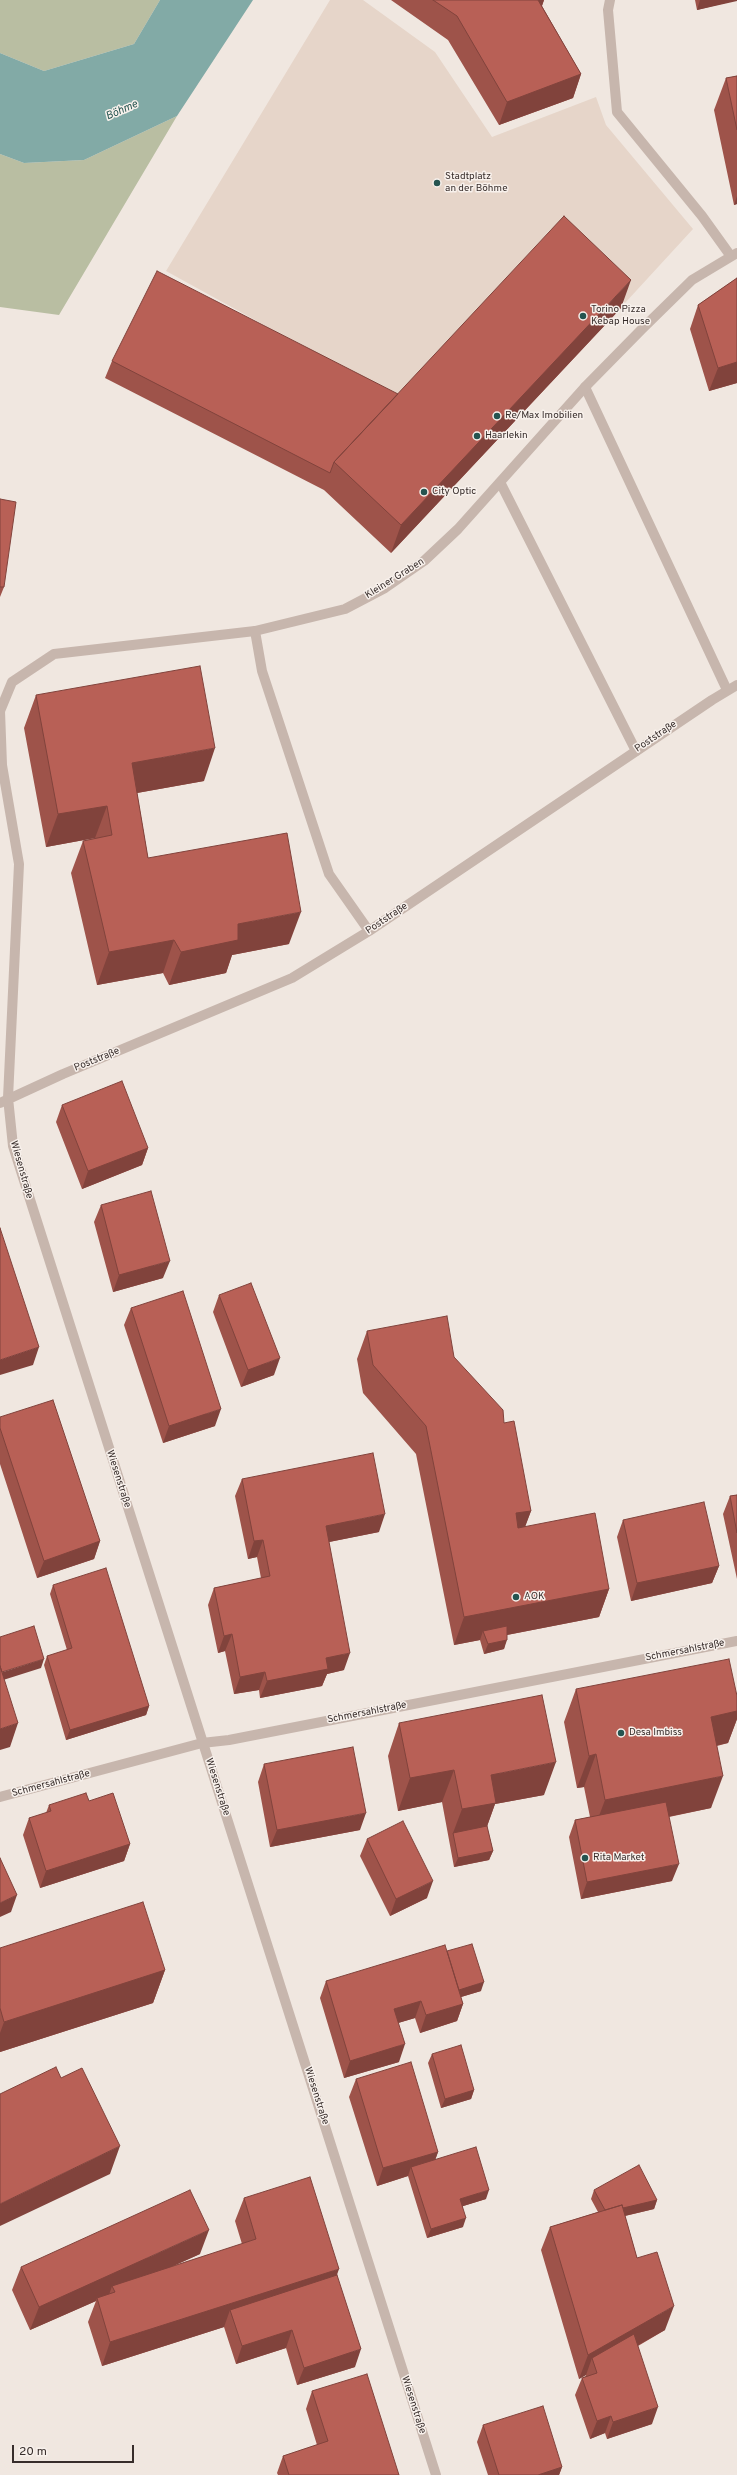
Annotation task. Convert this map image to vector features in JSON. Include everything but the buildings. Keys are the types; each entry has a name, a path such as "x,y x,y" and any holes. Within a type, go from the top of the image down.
{"street":[{"path":"610,0 608,10 617,112 734,254"},
{"name":"Kleiner Graben","path":"4,1100 18,864 2,765 0,711 12,682 54,654 255,631 345,608 385,588 424,561 501,484 585,387 692,280 734,254"},
{"path":"585,387 727,690"},
{"path":"501,484 636,751"},
{"path":"255,631 262,670 329,874 369,931"},
{"name":"Poststraße","path":"4,1100 292,978 369,931 727,690 737,685"},
{"name":"Wiesenstraße","path":"4,1100 13,1146 436,2475"},
{"name":"Schmersahlstraße","path":"0,1797 202,1743 229,1740 737,1641"}],"green space":[{"path":"0,0 160,0 134,44 44,71 0,53"},
{"path":"177,116 59,315 0,307 0,154 24,163 84,160"}],"shaded area":[{"name":"Stadtplatz an der Böhme","path":"330,0 363,0 435,52 492,137 596,97 606,125 693,229 625,303 551,229 397,398 166,271"}],"water":[{"name":"Böhme","path":"160,0 253,0 177,116 84,160 24,163 0,154 0,53 44,71 134,44"}],"place":[{"name":"Stadtplatz an der Böhme","path":"437,183"},
{"name":"Torino Pizza Kebap House","path":"583,316"},
{"name":"Re/Max Imobilien","path":"497,416"},
{"name":"Haarlekin","path":"477,436"},
{"name":"City Optic","path":"424,492"},
{"name":"AOK","path":"516,1597"},
{"name":"Desa Imbiss","path":"621,1733"},
{"name":"Rita Market","path":"585,1858"}]}
